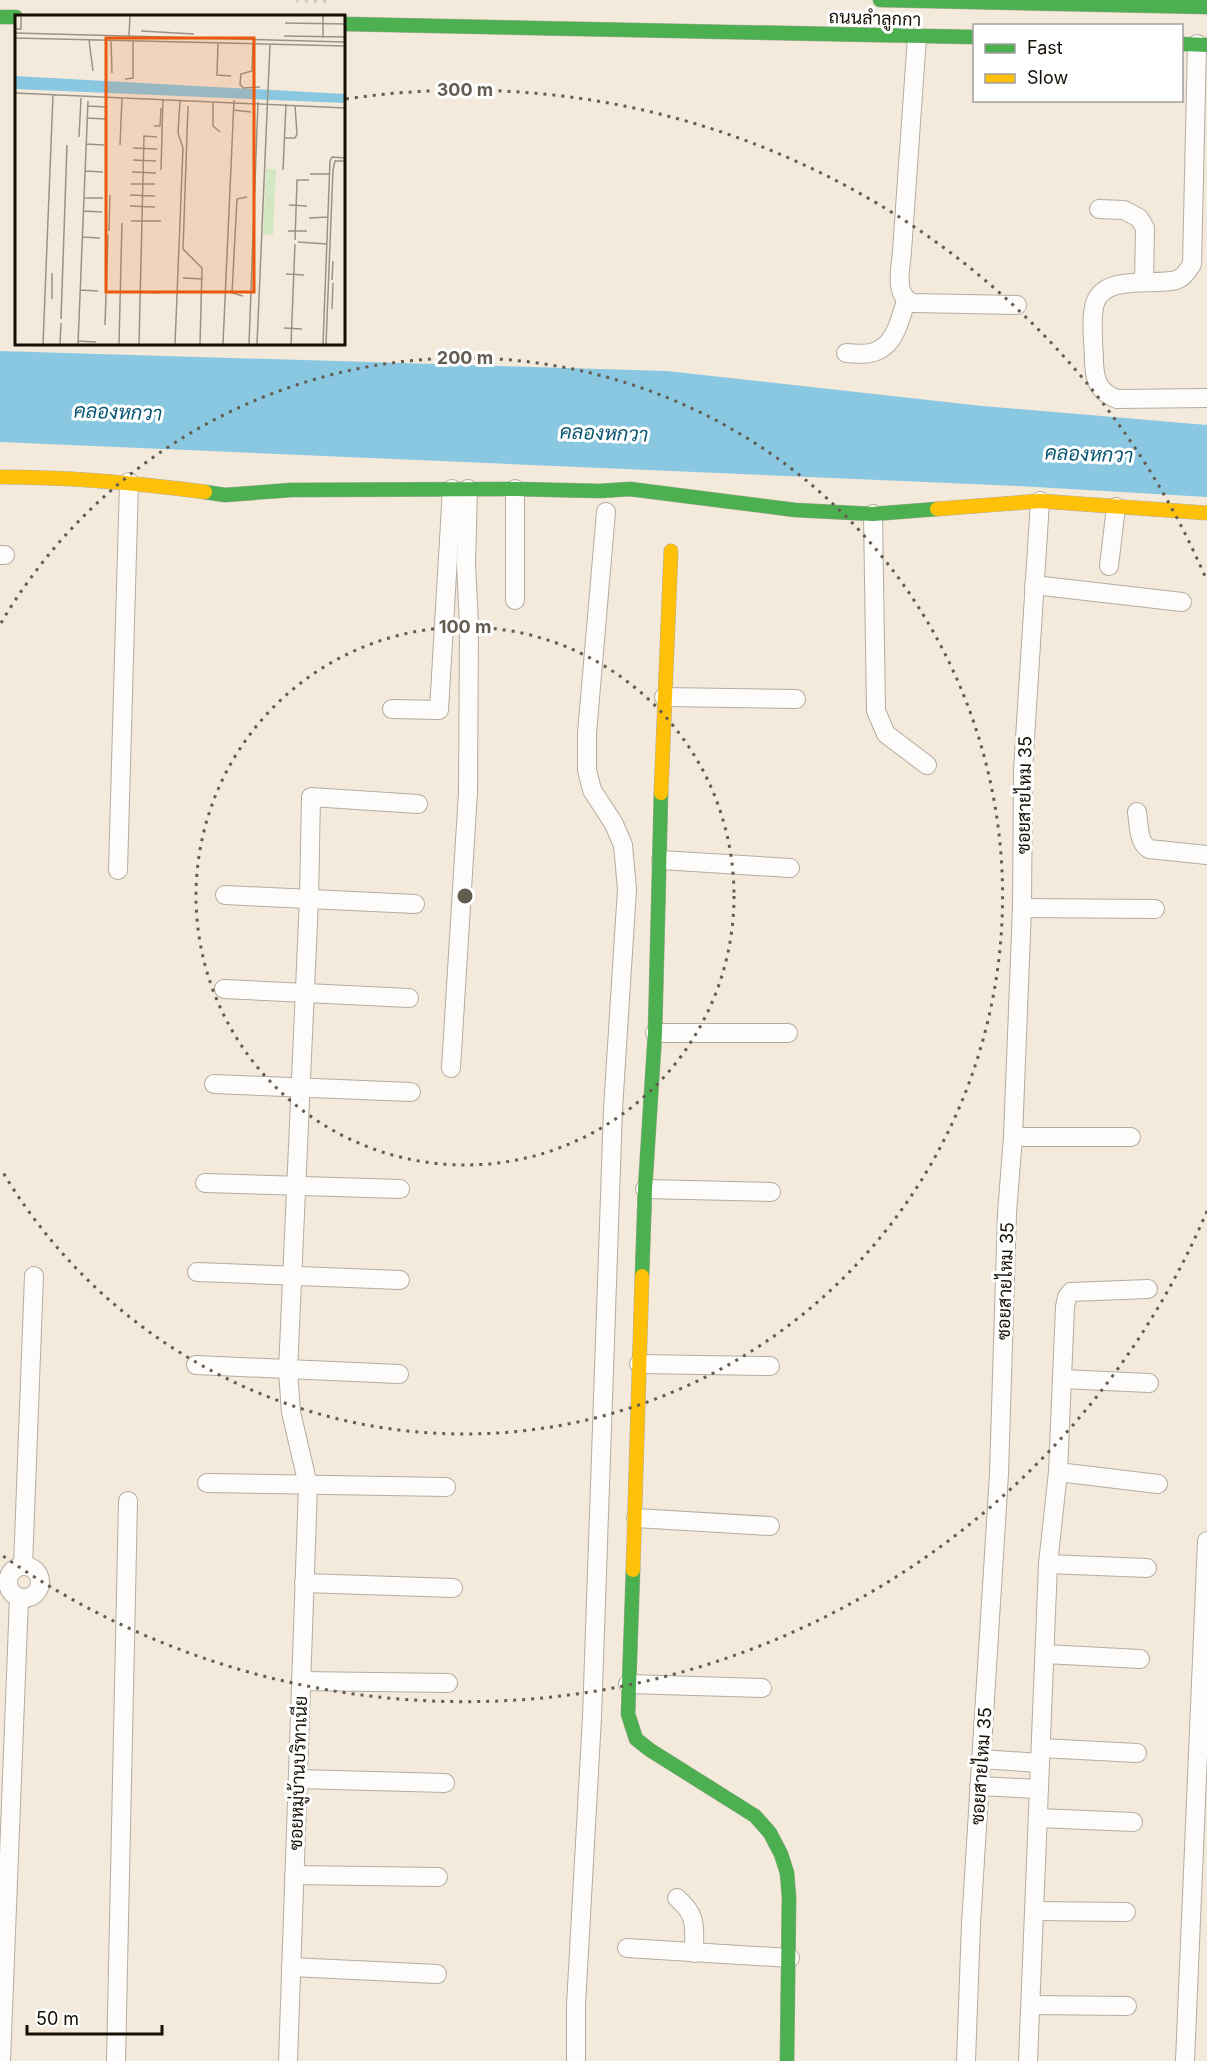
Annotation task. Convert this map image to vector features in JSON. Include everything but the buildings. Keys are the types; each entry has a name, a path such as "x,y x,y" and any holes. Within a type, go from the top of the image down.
{"street":[{"name":"ถนนลำลูกกา","path":"879,0 1207,7"},
{"name":"ถนนลำลูกกา","path":"345,24 973,37"},
{"path":"917,37 900,282 902,296 906,301 913,303 1017,305"},
{"path":"1195,44 1192,264 1187,273 1177,280 1113,285 1102,291 1096,301 1093,315 1095,371 1104,394 1117,399 1207,398"},
{"path":"1099,209 1124,210 1139,218 1145,228 1144,282"},
{"path":"846,353 870,353 888,345 906,301"},
{"path":"0,477 129,482 225,495 291,490 600,491 630,489 795,510 873,514 1040,501 1207,513"},
{"path":"117,870 129,482"},
{"path":"392,709 439,710 460,489"},
{"path":"451,1068 468,792 469,626 460,489"},
{"path":"514,600 515,489"},
{"name":"ซอยสายไหม 35","path":"966,2061 979,1786 999,1474 1007,1213 1013,1137 1022,908 1023,770 1040,501"},
{"path":"1109,566 1116,507"},
{"path":"576,2061 576,2005 592,1717 613,1109 627,889 623,846 614,824 592,790 586,770 587,733 606,512"},
{"path":"873,514 876,711 886,734 927,765"},
{"path":"671,550 664,697 655,1033 645,1189 628,1714 636,1739 755,1816 770,1833 782,1854 787,1872 790,1958 787,2061"},
{"path":"1034,585 1182,602"},
{"path":"664,697 796,699"},
{"name":"ซอยหมู่บ้านบริทาเนีย","path":"288,2061 308,1485 291,1412 289,1369 309,899 311,797 418,804"},
{"path":"1137,813 1141,838 1144,846 1149,849 1207,855"},
{"path":"661,860 790,868"},
{"path":"225,895 415,904"},
{"path":"1022,908 1155,909"},
{"path":"224,989 409,998"},
{"path":"655,1033 788,1033"},
{"path":"214,1084 411,1092"},
{"path":"1013,1137 1131,1137"},
{"path":"205,1183 400,1189"},
{"path":"645,1189 771,1192"},
{"path":"196,1272 400,1280"},
{"path":"1,2061 19,1598 13,1595 8,1584 12,1572 23,1566 34,1276"},
{"path":"1028,2061 1048,1564 1058,1472 1065,1307 1067,1297 1071,1292 1148,1288"},
{"path":"639,1364 770,1366"},
{"path":"196,1365 399,1374"},
{"path":"1062,1379 1149,1383"},
{"path":"1058,1472 1158,1485"},
{"path":"207,1483 446,1487"},
{"path":"116,2061 128,1501"},
{"path":"636,1518 770,1526"},
{"path":"1185,2061 1207,1541"},
{"path":"1048,1564 1147,1568"},
{"path":"304,1583 453,1588"},
{"path":"1045,1654 1140,1659"},
{"path":"301,1681 448,1683"},
{"path":"628,1684 762,1688"},
{"path":"981,1759 1137,1753"},
{"path":"298,1779 445,1783"},
{"path":"979,1786 1038,1789"},
{"path":"1038,1818 1133,1822"},
{"path":"294,1875 438,1877"},
{"path":"677,1898 688,1908 693,1918 694,1953"},
{"path":"1035,1911 1126,1912"},
{"path":"627,1948 790,1958"},
{"path":"291,1967 437,1974"},
{"path":"1031,2005 1127,2006"}],"water":[{"name":"คลองหกวา","path":"0,351 667,371 982,406 1207,425 1207,497 1018,486 0,442"}],"railway":[{"path":"296,0 327,1"}],"traffic: fast":[{"path":"880,0 1207,7"},
{"path":"0,17 15,17"},
{"path":"345,24 973,37"},
{"path":"1183,44 1207,45"},
{"path":"205,492 225,495 291,490 600,491 630,489 795,510 873,514 937,509"},
{"path":"642,1276 655,1033 661,793"},
{"path":"633,1570 628,1714 636,1739 755,1816 770,1833 781,1854 787,1873 789,1897 787,2061"}],"traffic: slow":[{"path":"0,477 103,481 205,492"},
{"path":"937,509 1040,501 1207,513"},
{"path":"661,793 671,551"},
{"path":"633,1570 642,1276"}]}
